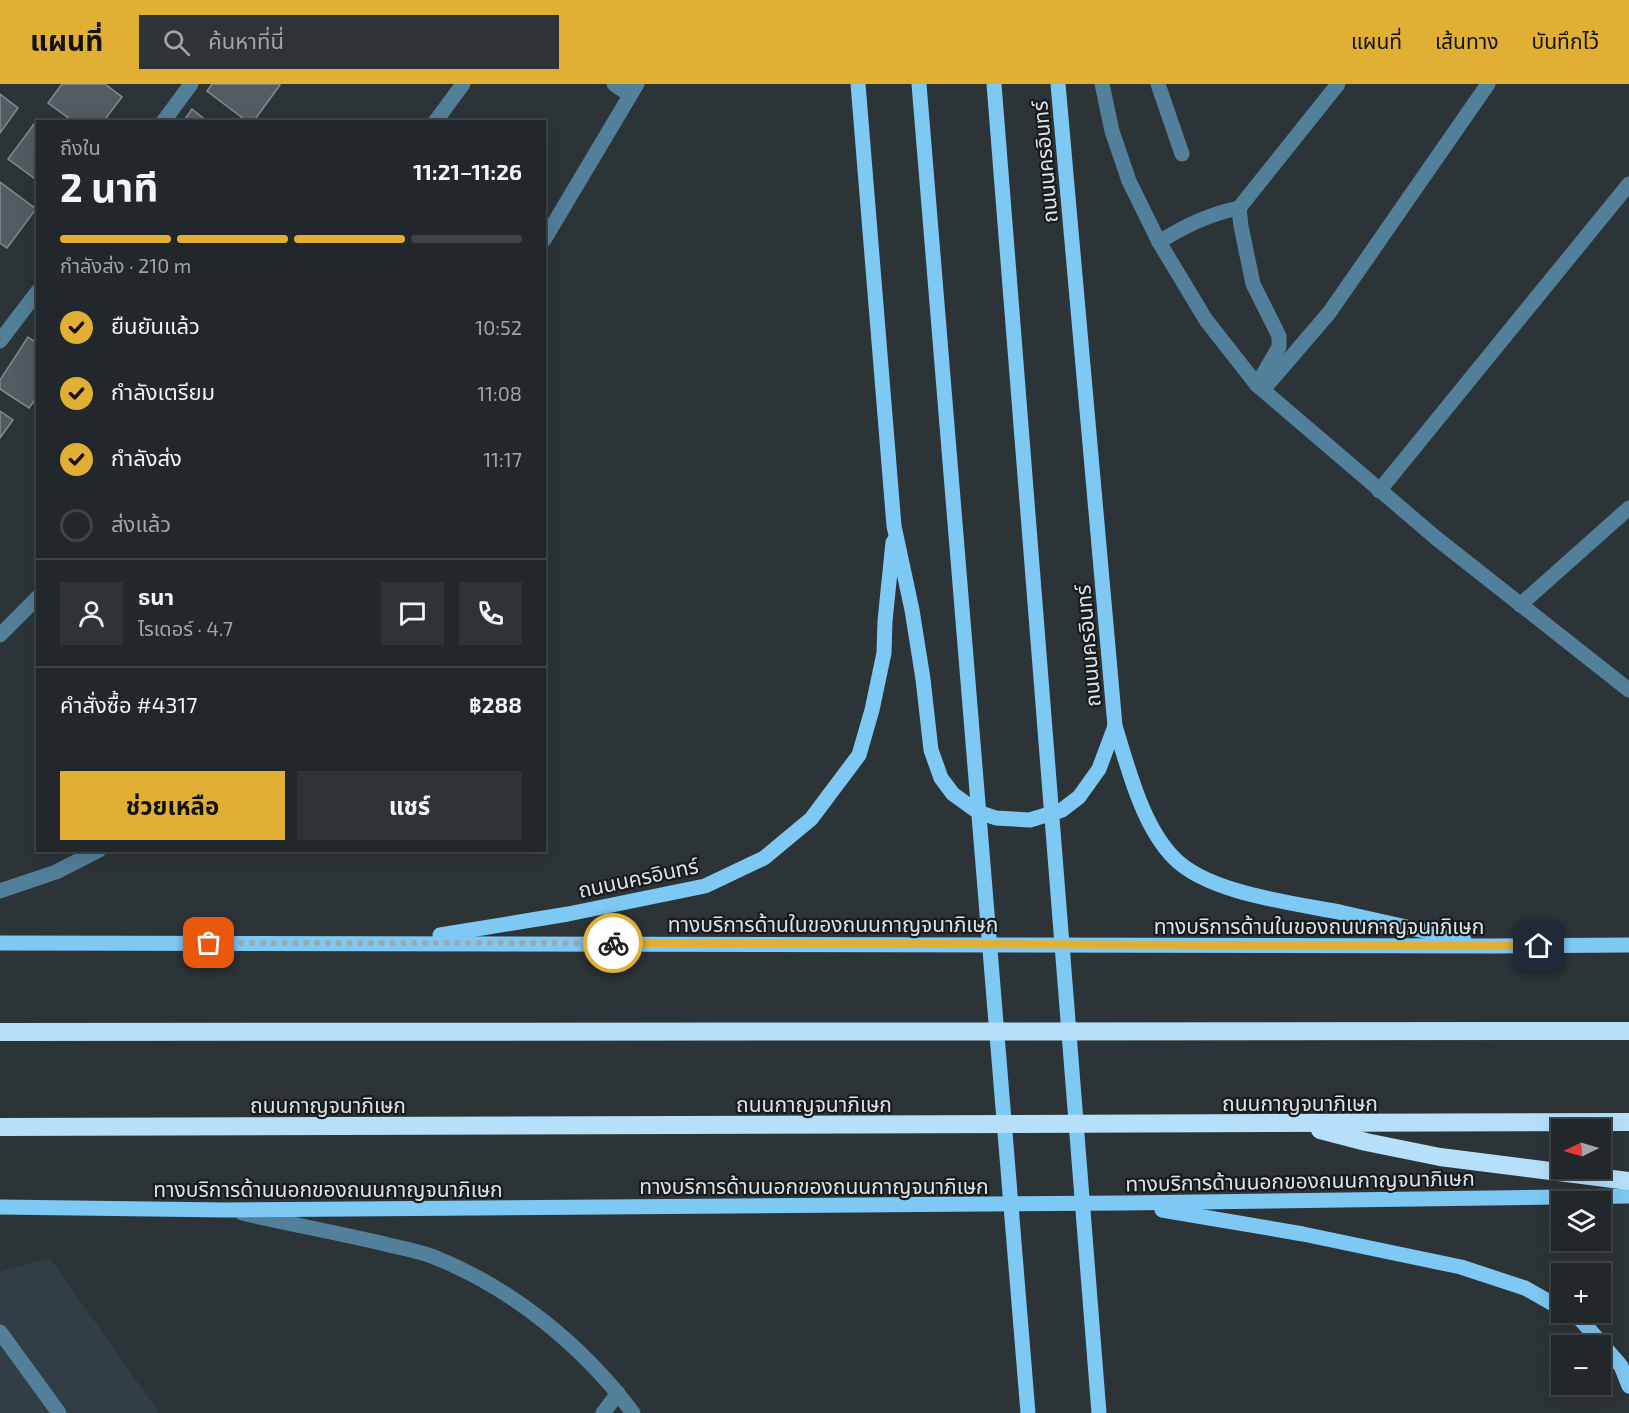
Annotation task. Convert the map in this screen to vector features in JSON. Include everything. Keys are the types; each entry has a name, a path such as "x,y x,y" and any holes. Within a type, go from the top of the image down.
{"highway":[{"path":"0,1032 1629,1031"},
{"name":"ถนนกาญจนาภิเษก","path":"0,1127 1629,1122"},
{"path":"1297,1124 1366,1143 1440,1157 1629,1181"}],"main road":[{"path":"858,84 894,526 914,621 931,750 941,778 953,794 978,812 996,819 1030,820 1062,810 1079,797 1099,769 1115,726"},
{"path":"919,84 1028,1413"},
{"path":"994,84 1099,1413"},
{"name":"ถนนนครอินทร์","path":"1058,84 1115,726 1144,810 1157,836 1173,857 1190,872 1219,885 1276,900 1493,946"},
{"name":"ถนนนครอินทร์","path":"395,942 568,914 705,886 764,858 811,819 860,755 884,653 894,526"},
{"name":"ทางบริการด้านในของถนนกาญจนาภิเษก","path":"0,943 1629,945"},
{"name":"ทางบริการด้านนอกของถนนกาญจนาภิเษก","path":"0,1207 226,1210 1123,1203 1629,1196"},
{"path":"1123,1203 1303,1233 1461,1267 1525,1288 1551,1303"},
{"path":"1584,1323 1621,1366 1629,1386"}],"street":[{"path":"165,120 191,84"},
{"path":"436,120 463,84"},
{"path":"546,237 634,89 614,84"},
{"path":"1102,84 1112,131 1129,180 1159,242 1206,320 1260,388 1379,491 1629,690"},
{"path":"1158,84 1182,154"},
{"path":"1159,242 1214,213 1239,208 1338,84"},
{"path":"1260,388 1329,313 1488,84"},
{"path":"1379,491 1629,183"},
{"path":"1239,208 1240,226 1253,284 1279,336 1279,347 1260,388"},
{"path":"0,341 36,294"},
{"path":"1520,605 1629,508"},
{"path":"0,635 36,599"},
{"path":"0,891 56,872 95,852"},
{"path":"226,1210 433,1256 499,1289 562,1337 618,1393 633,1413"},
{"path":"0,1332 59,1413"},
{"path":"603,1413 618,1393"}],"shaded area":[{"path":"50,1258 159,1413 0,1413 0,1272"}],"building":[{"path":"62,84 105,84 122,97 105,120 71,120 48,103"},
{"path":"212,84 280,85 254,120 245,120 207,91"},
{"path":"0,94 18,108 0,133"},
{"path":"192,109 206,120 184,120"},
{"path":"36,121 36,180 8,159"},
{"path":"0,182 36,209 7,248 0,243"},
{"path":"28,337 36,343 36,399 29,408 0,389 0,380"},
{"path":"0,411 13,420 0,438"}],"way so far":[{"path":"209,943 613,943"}],"route":[{"path":"613,943 1539,946"}]}
